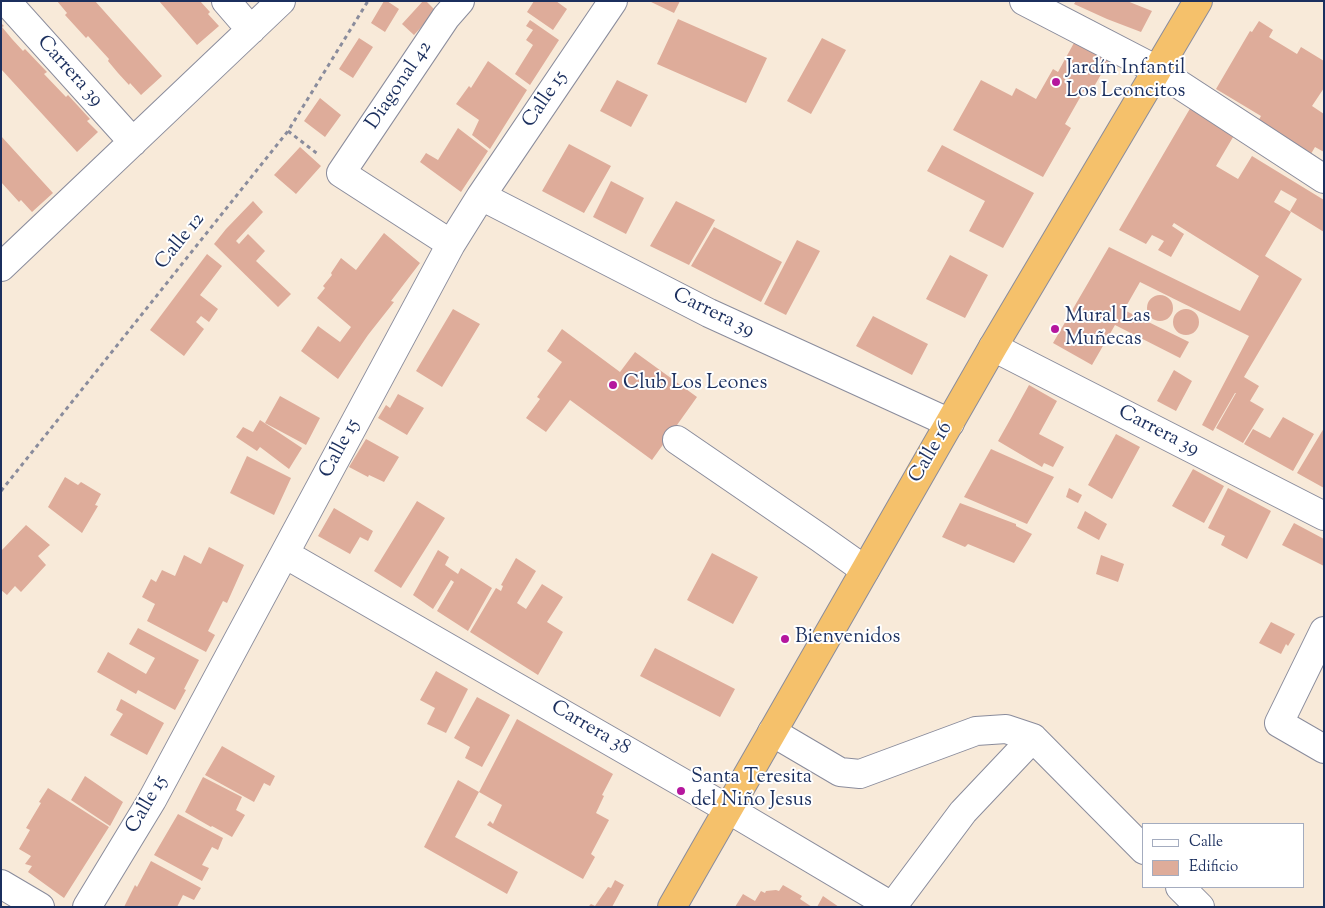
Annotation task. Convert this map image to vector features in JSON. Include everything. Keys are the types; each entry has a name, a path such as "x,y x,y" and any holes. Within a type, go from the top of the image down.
{"highway":[{"name":"Calle 16","path":"672,907 993,347 1198,1"}],"street":[{"name":"Carrera 39","path":"6,1 133,142"},
{"path":"226,1 251,30"},
{"path":"6,254 133,142 281,1"},
{"name":"Diagonal 42","path":"341,173 446,17 460,1"},
{"name":"Calle 15","path":"87,907 152,800 452,244 480,196 613,1"},
{"path":"1024,1 1157,70 1324,179"},
{"path":"341,173 452,244"},
{"name":"Carrera 39","path":"480,196 709,313 950,423"},
{"name":"Carrera 39","path":"993,347 1324,516"},
{"path":"677,440 865,570"},
{"name":"Carrera 38","path":"285,554 728,808 893,907"},
{"path":"1324,631 1279,723 1324,749"},
{"path":"772,732 840,772 860,774 976,731 1006,729 1033,738 1142,848"},
{"path":"893,907 963,812 1033,738"},
{"path":"1,884 40,907"},
{"path":"1181,888 1200,907"}],"path":[{"name":"Calle 12","path":"1,491 288,132 368,1"},
{"path":"288,132 341,173"}],"building":[{"path":"57,1 95,1 162,76 141,95 118,73 108,61 109,59 88,36 86,38 65,15 67,13"},
{"path":"159,1 200,1 219,26 197,45"},
{"path":"384,1 399,9 385,32 371,23"},
{"path":"423,1 426,1 436,11 414,35 402,24"},
{"path":"534,1 556,1 567,9 553,30 527,12"},
{"path":"649,1 680,1 674,13"},
{"path":"1076,1 1127,1 1152,11 1141,32 1074,4"},
{"path":"678,19 767,58 746,103 657,64"},
{"path":"530,20 559,40 530,85 515,74 533,45 526,40 533,30 526,26"},
{"path":"1259,21 1273,30 1269,37 1297,54 1301,47 1324,61 1324,88 1312,106 1324,114 1324,152 1315,147 1308,159 1256,125 1261,116 1216,89 1250,31 1252,32"},
{"path":"1,23 4,26 2,27 23,51 25,49 47,72 44,74 66,97 68,95 90,119 87,121 98,132 77,152 1,69"},
{"path":"359,38 373,47 353,78 339,69"},
{"path":"822,38 846,50 811,114 787,101"},
{"path":"1075,41 1110,59 1092,90 1086,87 1065,124 1071,128 1043,177 953,130 981,80 1012,96 1016,88 1036,99 1053,69 1058,72"},
{"path":"488,61 527,90 490,149 472,135 479,120 456,104 469,86 471,88"},
{"path":"617,80 648,95 631,127 600,111"},
{"path":"320,98 341,115 325,137 304,121"},
{"path":"1195,100 1239,127 1216,166 1238,179 1252,156 1324,200 1324,232 1290,211 1297,199 1281,190 1274,202 1291,212 1265,256 1302,279 1244,377 1259,386 1250,401 1264,409 1243,443 1216,428 1236,393 1213,431 1202,425 1249,336 1140,282 1124,310 1189,342 1180,358 1115,325 1092,365 1053,343 1109,247 1240,311 1259,276 1174,223 1172,226 1184,234 1171,257 1158,250 1164,241 1152,235 1146,244 1119,230"},
{"path":"458,128 488,151 461,192 420,162 426,153 438,160"},
{"path":"1,136 53,193 32,212 21,200 19,202 1,182"},
{"path":"569,144 611,166 584,213 542,191"},
{"path":"942,145 1034,193 1003,248 969,231 985,201 927,171"},
{"path":"300,147 321,166 296,194 274,175"},
{"path":"611,181 644,198 626,234 593,217"},
{"path":"253,201 263,212 236,241 239,244 248,234 265,251 256,261 291,294 278,307 214,244"},
{"path":"676,201 715,220 689,265 650,246"},
{"path":"714,227 782,262 761,302 691,266"},
{"path":"384,233 420,263 391,301 394,302 368,335 338,379 301,351 318,326 340,342 351,327 317,298 325,288 323,286 332,275 331,273 341,258 356,270"},
{"path":"797,240 820,251 786,315 764,304"},
{"path":"207,254 222,266 200,295 218,309 209,322 201,316 196,322 204,329 184,356 150,330"},
{"path":"950,255 988,275 965,318 926,299"},
{"path":"1160,295 1169,299 1173,308 1169,317 1160,321 1151,317 1147,308 1151,299"},
{"path":"453,309 480,324 442,387 416,371"},
{"path":"1186,309 1195,313 1199,322 1195,331 1186,335 1177,331 1173,322 1177,313"},
{"path":"873,316 928,344 912,375 856,346"},
{"name":"Club Los Leones","path":"562,329 620,372 635,352 697,397 652,460 570,400 546,432 526,418 540,399 537,397 562,362 547,351"},
{"path":"1174,370 1192,381 1176,411 1157,401"},
{"path":"1029,385 1057,401 1039,434 1064,447 1053,467 1044,463 1042,467 998,441"},
{"path":"398,394 424,408 407,435 378,418 386,405 390,408"},
{"path":"280,396 320,418 306,445 265,423"},
{"path":"1283,417 1314,434 1293,471 1244,444 1253,429 1270,438"},
{"path":"260,420 302,448 289,469 260,447 257,451 236,437 243,427 253,432"},
{"path":"1324,428 1324,488 1297,473"},
{"path":"1116,434 1140,447 1112,499 1088,485"},
{"path":"366,439 399,457 384,482 369,475 368,477 349,467"},
{"path":"991,449 1054,477 1027,524 964,497"},
{"path":"247,456 291,478 274,515 230,493"},
{"path":"1193,469 1224,486 1204,523 1172,506"},
{"path":"65,477 78,485 81,482 101,494 95,505 98,506 82,533 48,507"},
{"path":"1069,488 1082,495 1078,503 1066,497"},
{"path":"1228,488 1271,511 1247,559 1221,545 1225,536 1208,528"},
{"path":"417,501 445,518 401,588 374,571"},
{"path":"960,503 1016,524 1016,526 1032,534 1014,563 968,544 965,547 942,537"},
{"path":"334,508 373,531 368,541 360,537 350,554 318,536"},
{"path":"1085,511 1107,524 1099,540 1077,528"},
{"path":"1294,523 1324,539 1324,566 1282,545"},
{"path":"26,525 50,545 38,556 46,565 21,592 15,586 7,595 1,590 1,551"},
{"path":"209,547 244,565 227,603 223,601 208,631 215,635 206,652 147,621 155,604 142,597 151,579 156,582 162,570 175,576 184,555 201,564"},
{"path":"438,550 449,557 445,565 458,574 461,568 492,588 468,631 437,611 454,582 451,580 433,609 413,595"},
{"path":"712,553 758,577 733,624 687,600"},
{"path":"1101,555 1124,564 1118,582 1096,574"},
{"path":"516,558 536,571 517,603 526,609 542,584 563,597 547,622 563,632 538,675 470,632 496,588 501,591 503,586 501,585"},
{"path":"1271,622 1295,634 1288,646 1286,644 1281,654 1259,643"},
{"path":"138,628 199,660 175,710 138,690 136,694 97,672 108,652 146,674 155,658 129,644"},
{"path":"655,648 735,689 720,717 640,676"},
{"path":"436,671 468,689 446,733 427,724 435,708 420,700"},
{"path":"477,697 510,715 482,767 465,758 470,747 454,738"},
{"path":"121,699 164,723 147,755 110,735 123,714 116,710"},
{"path":"517,719 613,774 602,795 604,796 596,813 609,820 591,854 595,857 583,879 487,825 490,821 493,824 502,805 479,792"},
{"path":"222,746 275,776 270,786 264,783 254,802 205,775"},
{"path":"85,776 123,802 110,826 71,800"},
{"path":"203,777 242,797 236,810 245,815 232,837 185,812"},
{"path":"458,780 479,792 455,837 518,872 507,894 424,847"},
{"path":"48,788 109,827 64,898 28,872 32,866 25,864 31,856 19,849 30,830 26,828"},
{"path":"178,814 223,838 218,850 212,847 202,865 209,868 202,881 154,855"},
{"path":"151,861 201,888 194,900 183,895 177,907 124,907 135,885 137,887"},
{"path":"615,880 624,885 612,907 588,907 591,904 595,906 608,887 611,888"},
{"path":"783,885 802,896 800,899 812,907 735,907 743,894 755,901 761,891 765,893 766,891 779,891"},
{"path":"823,896 839,907 817,907"}],"place":[{"name":"Jardín Infantil Los Leoncitos","path":"1056,82"},
{"name":"Mural Las Muñecas","path":"1055,329"},
{"name":"Club Los Leones","path":"613,385"},
{"name":"Bienvenidos","path":"785,639"},
{"name":"Santa Teresita del Niño Jesus","path":"681,791"}]}
